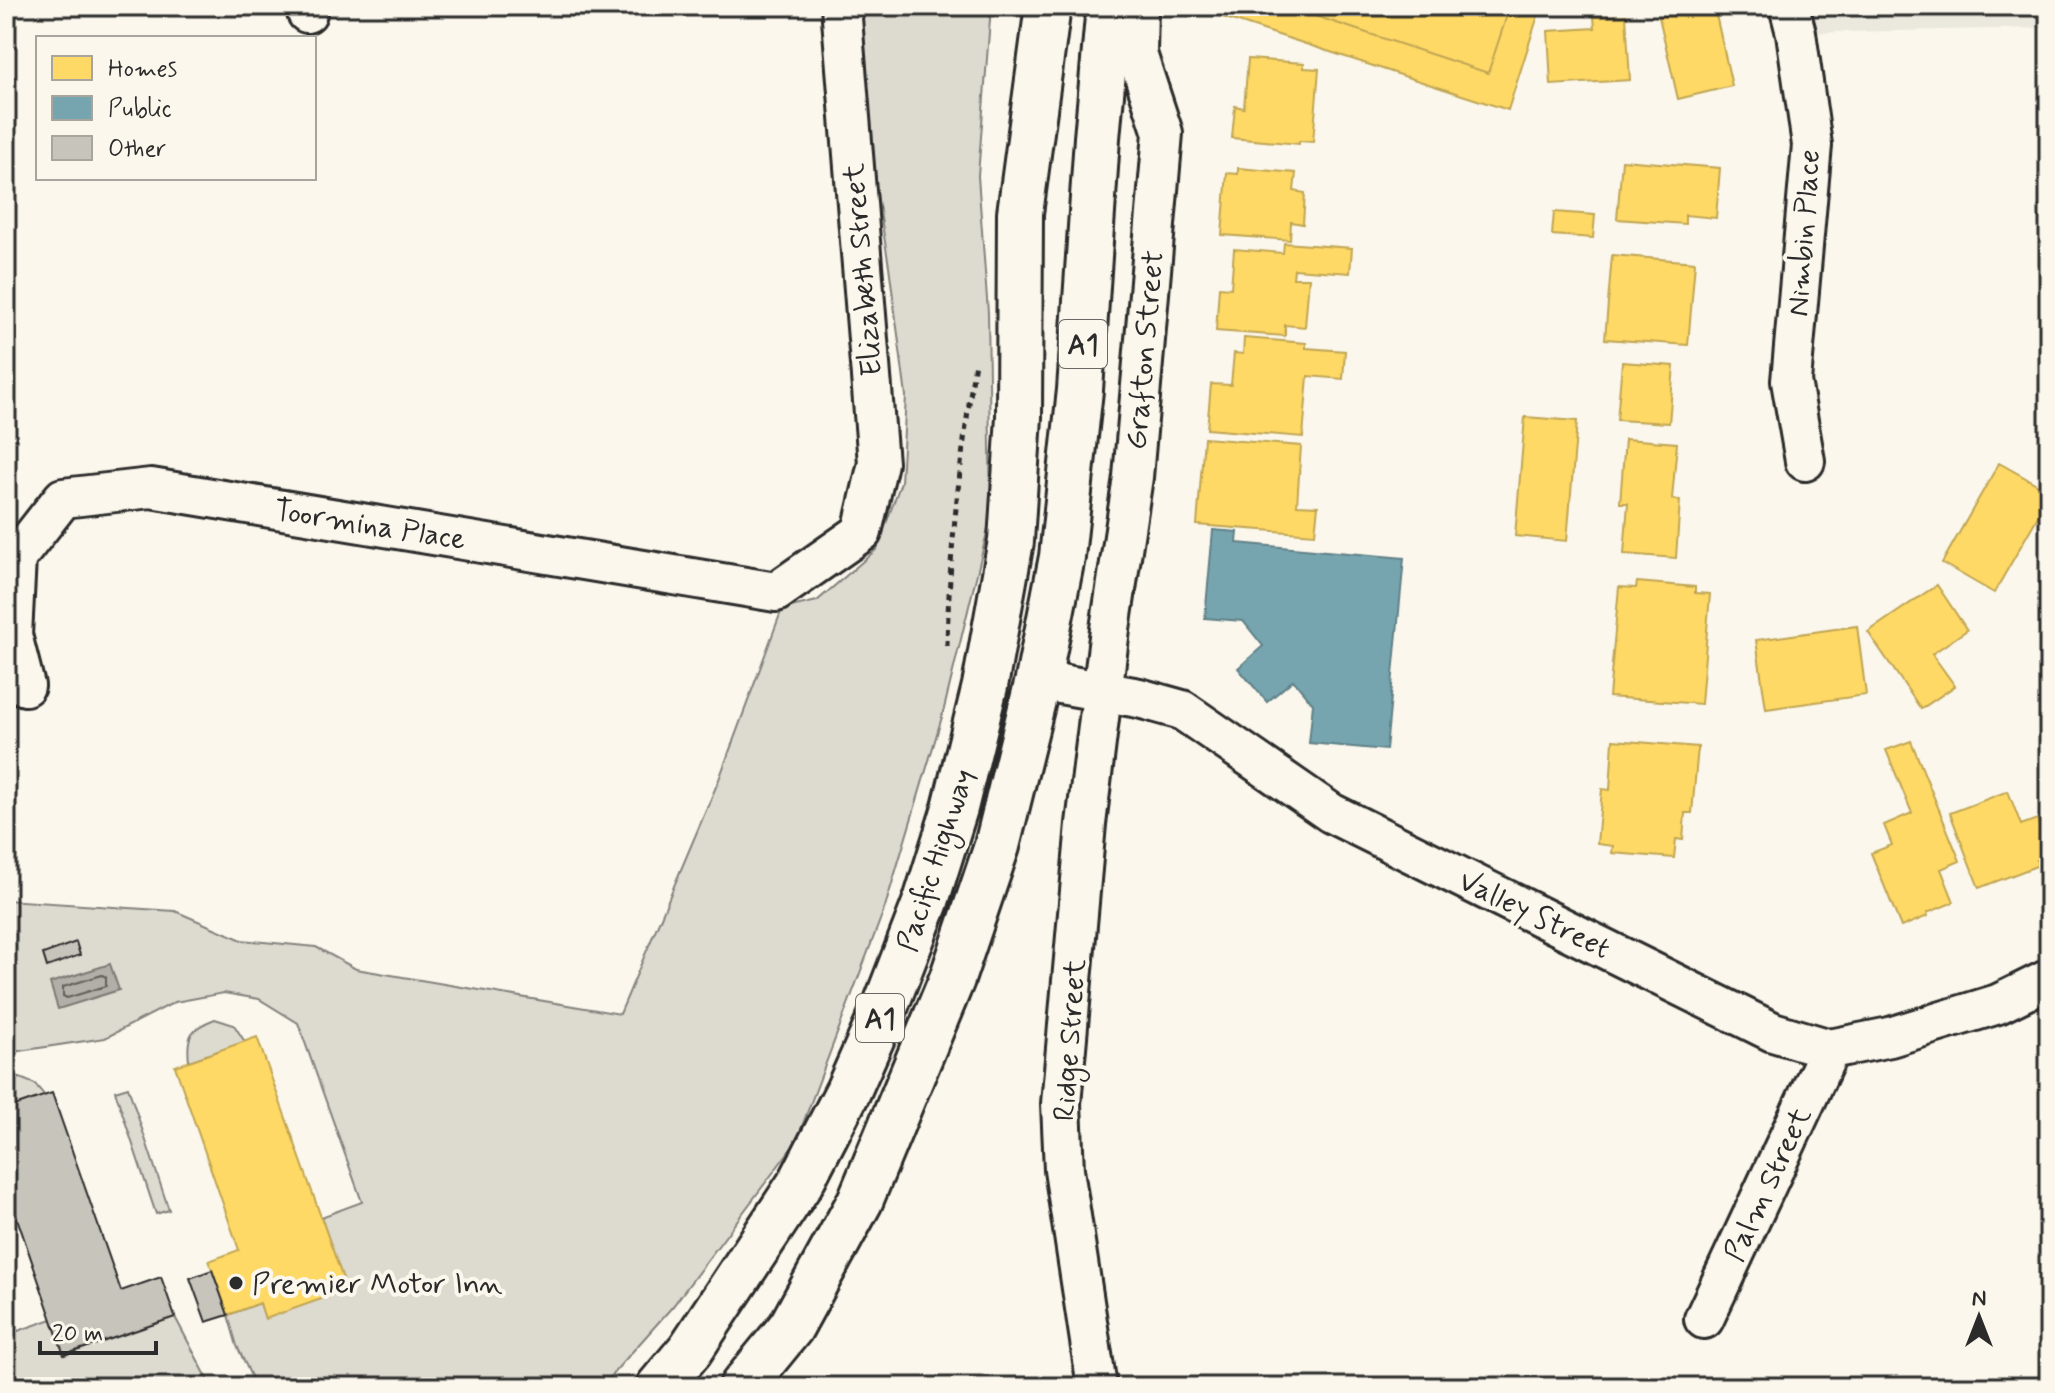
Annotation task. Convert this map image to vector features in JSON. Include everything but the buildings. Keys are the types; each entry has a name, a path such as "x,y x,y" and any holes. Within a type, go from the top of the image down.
{"highway":[{"path":"1019,6 1003,181 1020,213"},
{"name":"A1","path":"1020,213 1048,6"},
{"name":"Grafton Street","path":"1038,680 1062,557 1118,11"},
{"name":"Pacific Highway","path":"659,1387 690,1350 801,1182 848,1091 926,901 955,808 985,686 1011,541 1019,417 1020,213"},
{"name":"Pacific Highway","path":"742,1387 791,1327 854,1214 878,1159 952,979 997,846 1038,680"}],"street":[{"name":"Elizabeth Street","path":"841,6 878,463 862,532"},
{"name":"Nimbin Place","path":"1789,6 1796,33 1812,145 1791,381 1805,461"},
{"name":"Grafton Street","path":"1103,693 1133,477 1163,133 1137,54 1118,11"},
{"name":"Toormina Place","path":"25,686 12,635 16,558 63,498 151,488 776,592 862,532"},
{"name":"Valley Street","path":"1038,680 1139,698 1182,710 1331,813 1773,1032 1830,1049 1890,1037 1998,1004 2049,979"},
{"name":"Ridge Street","path":"1097,1387 1064,1170 1061,1104 1086,824 1103,693"},
{"name":"Palm Street","path":"1704,1319 1830,1049"}],"path":[{"path":"947,651 952,538 975,361"}],"shaded area":[{"path":"855,6 991,6 978,176 988,313 991,516 942,717 885,907 796,1142 673,1306 601,1387 256,1387 237,1346 228,1315 260,1303 265,1318 346,1290 321,1217 362,1202 298,1023 259,999 224,993 175,1002 105,1038 6,1053 6,900 175,911 242,940 316,947 356,969 620,1014 718,782 782,609 817,601 877,549 901,482 906,396 889,266 864,116"},
{"path":"1788,6 2049,6 2049,28 1796,33"},
{"path":"215,1019 234,1025 245,1042 189,1061 188,1045 195,1029"},
{"path":"20,1078 35,1084 45,1096 6,1109 6,1079"},
{"path":"128,1087 169,1210 156,1214 115,1091"},
{"path":"6,1317 12,1333 52,1319 65,1355 175,1317 212,1387 83,1387 78,1377 54,1387 6,1387"}],"water":[{"path":"110,964 119,990 58,1009 50,983"}],"place":[{"name":"Premier Motor Inn","path":"236,1283"}]}
